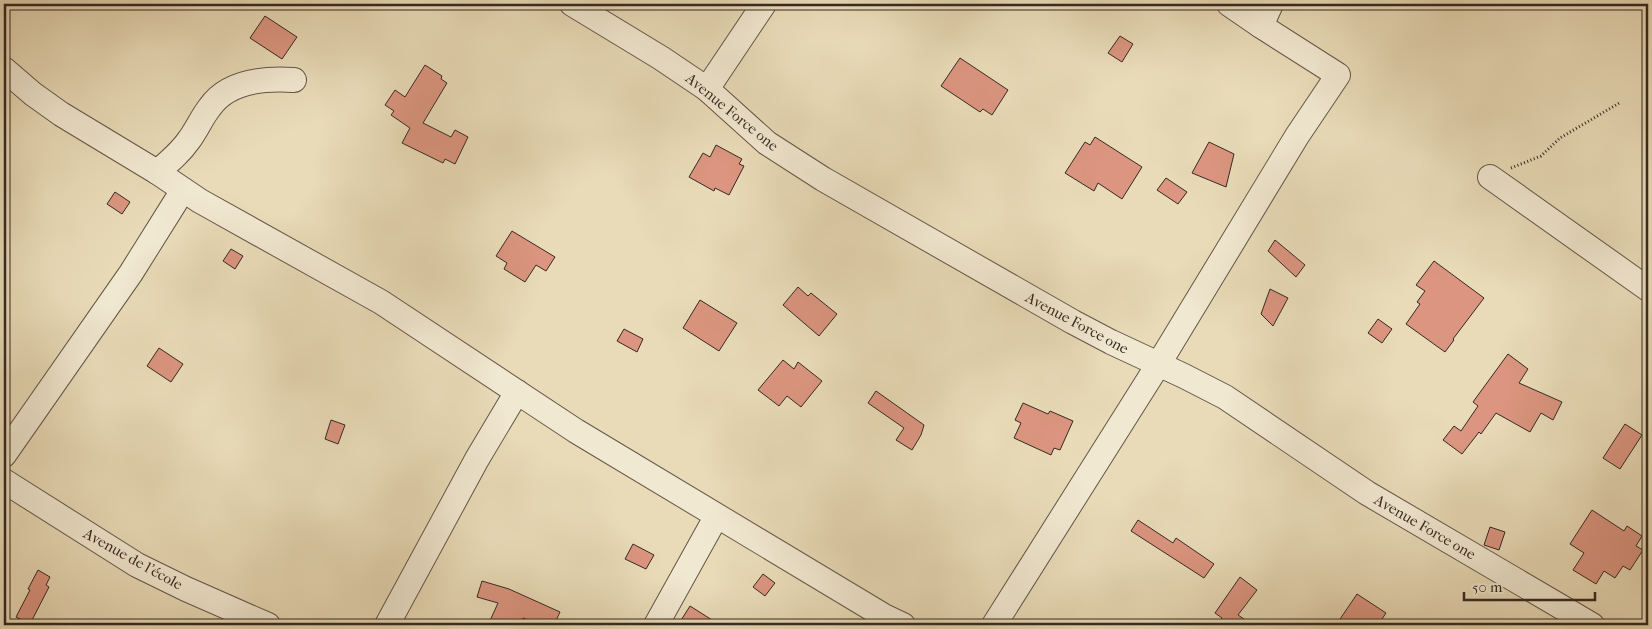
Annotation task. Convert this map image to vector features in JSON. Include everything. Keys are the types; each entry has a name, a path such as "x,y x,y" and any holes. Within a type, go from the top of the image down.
{"street":[{"name":"Avenue Force one","path":"572,4 661,58 707,89 767,143 823,179 1074,322 1225,397 1367,493 1592,625"},
{"path":"707,89 764,4"},
{"path":"994,625 1158,365 1297,136 1338,76 1229,4"},
{"path":"1260,26 1271,4"},
{"path":"4,69 33,94 62,114 183,190 282,248 381,302 576,431 888,622"},
{"path":"157,172 179,153 210,106 221,95 234,88 254,82 294,80"},
{"path":"1490,177 1648,290"},
{"path":"4,455 130,273 183,190"},
{"path":"387,625 477,459 517,392"},
{"name":"Avenue de l'école","path":"4,481 137,565 268,625"},
{"path":"656,625 716,517"}],"path":[{"path":"1490,177 1541,156 1560,138 1621,102"}],"building":[{"path":"265,16 297,37 282,59 250,38"},
{"path":"1120,36 1133,44 1122,62 1108,53"},
{"path":"960,58 1008,90 992,115 983,109 980,112 941,86"},
{"path":"425,65 442,76 441,79 447,83 423,123 451,137 455,130 468,137 455,164 445,159 443,163 402,143 410,128 391,115 394,111 385,105 395,90 405,97"},
{"path":"1095,137 1142,167 1122,199 1098,183 1094,191 1065,173 1085,142 1090,145"},
{"path":"1209,142 1234,154 1226,187 1192,173"},
{"path":"716,145 742,159 739,164 744,166 729,195 715,188 714,191 689,177 703,153 710,157"},
{"path":"1166,178 1187,192 1178,204 1157,190"},
{"path":"115,192 130,202 122,214 107,204"},
{"path":"512,231 555,257 546,271 536,265 525,282 504,269 507,263 496,256"},
{"path":"1275,240 1305,265 1296,277 1268,251"},
{"path":"231,249 243,256 235,269 223,261"},
{"path":"1434,261 1484,298 1445,352 1406,324 1420,304 1417,302 1425,291 1416,285"},
{"path":"798,287 808,296 811,293 837,314 819,336 783,305"},
{"path":"1270,289 1288,298 1273,326 1261,314"},
{"path":"700,300 737,323 719,351 683,328"},
{"path":"1378,319 1392,329 1382,343 1368,333"},
{"path":"624,329 643,339 637,352 617,341"},
{"path":"159,348 183,364 171,382 147,366"},
{"path":"1508,354 1528,369 1519,383 1562,402 1553,420 1541,413 1530,432 1496,413 1481,434 1479,432 1462,454 1443,440 1454,426 1461,431 1478,406 1473,402"},
{"path":"783,360 794,369 798,362 822,381 801,407 787,396 779,406 758,390"},
{"path":"876,391 924,425 921,435 912,450 896,440 904,428 868,403"},
{"path":"1023,403 1048,414 1050,411 1073,421 1060,450 1054,448 1051,455 1014,438 1021,423 1015,420"},
{"path":"331,420 345,425 338,444 325,439"},
{"path":"1625,424 1642,435 1620,469 1603,458"},
{"path":"1592,510 1624,531 1627,526 1642,536 1636,546 1643,550 1630,570 1623,566 1615,578 1604,571 1596,584 1573,570 1584,553 1570,544"},
{"path":"1138,520 1173,543 1176,538 1214,564 1204,578 1131,531"},
{"path":"1490,527 1505,532 1499,550 1484,545"},
{"path":"633,544 654,555 646,569 625,559"},
{"path":"38,570 50,577 46,585 49,587 30,624 16,617"},
{"path":"763,574 775,583 765,596 753,587"},
{"path":"1240,577 1257,590 1238,615 1253,625 1217,625 1222,618 1215,613"},
{"path":"482,581 509,589 560,612 554,625 540,625 523,618 520,625 488,625 498,603 477,597"},
{"path":"1357,594 1386,613 1378,625 1336,625"},
{"path":"690,606 720,625 678,625"}]}
